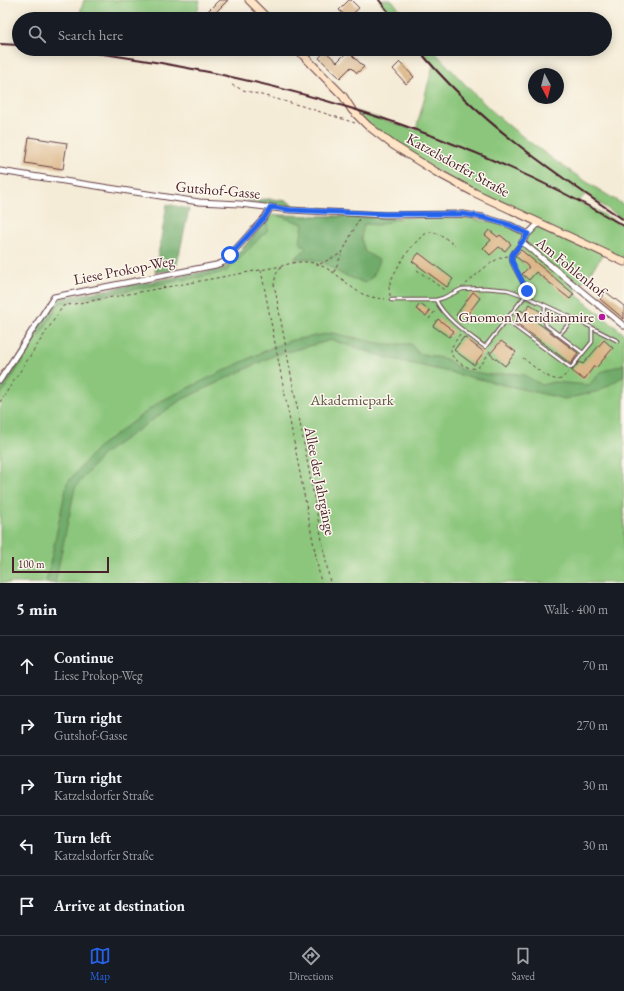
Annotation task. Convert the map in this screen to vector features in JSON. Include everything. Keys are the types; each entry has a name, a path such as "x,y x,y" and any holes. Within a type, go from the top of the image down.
{"street":[{"path":"249,0 261,12"},
{"name":"Katzelsdorfer Straße","path":"304,56 343,96 352,110 367,125 393,145 436,172 475,193 624,262"},
{"name":"Gutshof-Gasse","path":"0,171 199,202 240,204 290,210 385,214 463,214 482,217 510,225 528,234"},
{"name":"Liese Prokop-Weg","path":"0,380 54,297 216,265 224,262 265,217 271,207"},
{"path":"522,242 539,223"},
{"name":"Am Fohlenhof","path":"522,242 624,326"}],"lane":[{"path":"436,300 439,307 464,331 485,347 525,296 527,291 512,261 512,255 522,242"},
{"path":"391,300 436,300 462,289 485,288 508,290 525,296 618,341"},
{"path":"545,306 544,317 546,325 583,353"},
{"path":"560,335 573,319"},
{"path":"506,320 571,368 592,342 592,328"}],"path":[{"path":"232,85 243,90 302,106 359,125"},
{"path":"334,273 360,217"},
{"path":"0,402 63,306 282,266 291,262 320,264 334,273 357,292 373,298 391,300 389,287 400,261 424,234 430,231 435,232 455,246"},
{"path":"320,264 342,253"},
{"path":"462,289 493,262 503,257 512,255"},
{"name":"Allee der Jahrgänge","path":"282,266 276,274 274,284 330,583"},
{"path":"261,270 321,583"},
{"path":"417,270 450,295"},
{"path":"429,319 439,307"},
{"path":"464,331 451,348 452,356 460,363 476,368 482,364 490,351 485,347"},
{"path":"523,358 549,377 556,380 562,378 571,368"}],"green space":[{"path":"84,0 200,0 196,12 80,12"},
{"path":"379,0 392,0 401,12 388,12"},
{"name":"Akademiepark","path":"425,56 439,56 481,100 513,129 567,169 624,205 624,220 586,194 579,201 624,226 624,262 605,253 574,293 624,334 624,583 0,583 0,387 57,299 225,268 270,216 276,215 467,218 510,225 528,234 539,223 475,193 393,145 352,110 416,130 433,65"},
{"path":"272,199 287,201 298,208 247,202 248,200"},
{"path":"167,204 189,209 176,269 155,272"},
{"path":"276,215 400,218 378,225 364,224 361,238 365,252 379,260 373,276 365,283 341,274 323,262 307,258 294,259 306,249 300,242 303,224"},
{"path":"267,221 268,230 226,272 60,303 0,396 0,387 57,299 225,268"},
{"path":"333,333 383,344 411,344 418,353 446,359 462,370 492,375 510,373 524,375 542,385 553,382 589,385 601,372 624,364 624,376 599,391 565,399 388,358 332,340 275,355 181,400 103,454 75,488 55,583 46,583 67,483 97,448 161,401 273,347 292,340"}],"building":[{"path":"219,0 228,0 216,12 207,12"},
{"path":"349,0 351,0 359,8 355,12 341,12 339,10"},
{"path":"321,56 330,56 337,62 343,56 353,56 364,67 357,73 351,67 340,78 319,58"},
{"path":"400,62 414,77 406,84 393,69"},
{"path":"29,137 67,143 63,169 25,163"},
{"path":"489,230 498,237 500,235 511,244 505,251 499,247 490,255 483,248 491,240 485,235"},
{"path":"521,250 574,294 570,299 536,272 529,280 522,274 529,267 515,256"},
{"path":"419,253 453,279 447,287 412,261"},
{"path":"473,292 480,298 463,320 456,315"},
{"path":"606,292 624,306 624,319 600,299"},
{"path":"420,304 430,311 426,316 416,309"},
{"path":"530,304 542,313 537,322 578,353 571,364 515,322 518,319 515,316 520,310 524,312"},
{"path":"438,319 454,331 449,337 433,326"},
{"path":"464,337 484,352 474,365 454,350"},
{"path":"604,340 613,348 596,368 594,366 584,380 572,371 579,362 583,364"},
{"path":"501,341 516,352 505,366 490,354"}],"railway":[{"path":"379,0 388,12"},
{"path":"0,44 12,45"},
{"path":"115,56 209,72 282,89 353,109 424,133 493,160 560,191 624,226"},
{"path":"424,56 440,74 489,121 541,162 624,220"}],"place":[{"name":"Gnomon Meridianmire","path":"602,317"}],"route":[{"path":"230,255 265,217 271,207 290,210 385,214 463,214 482,217 510,225 528,234 512,255 512,261 527,291"}]}
